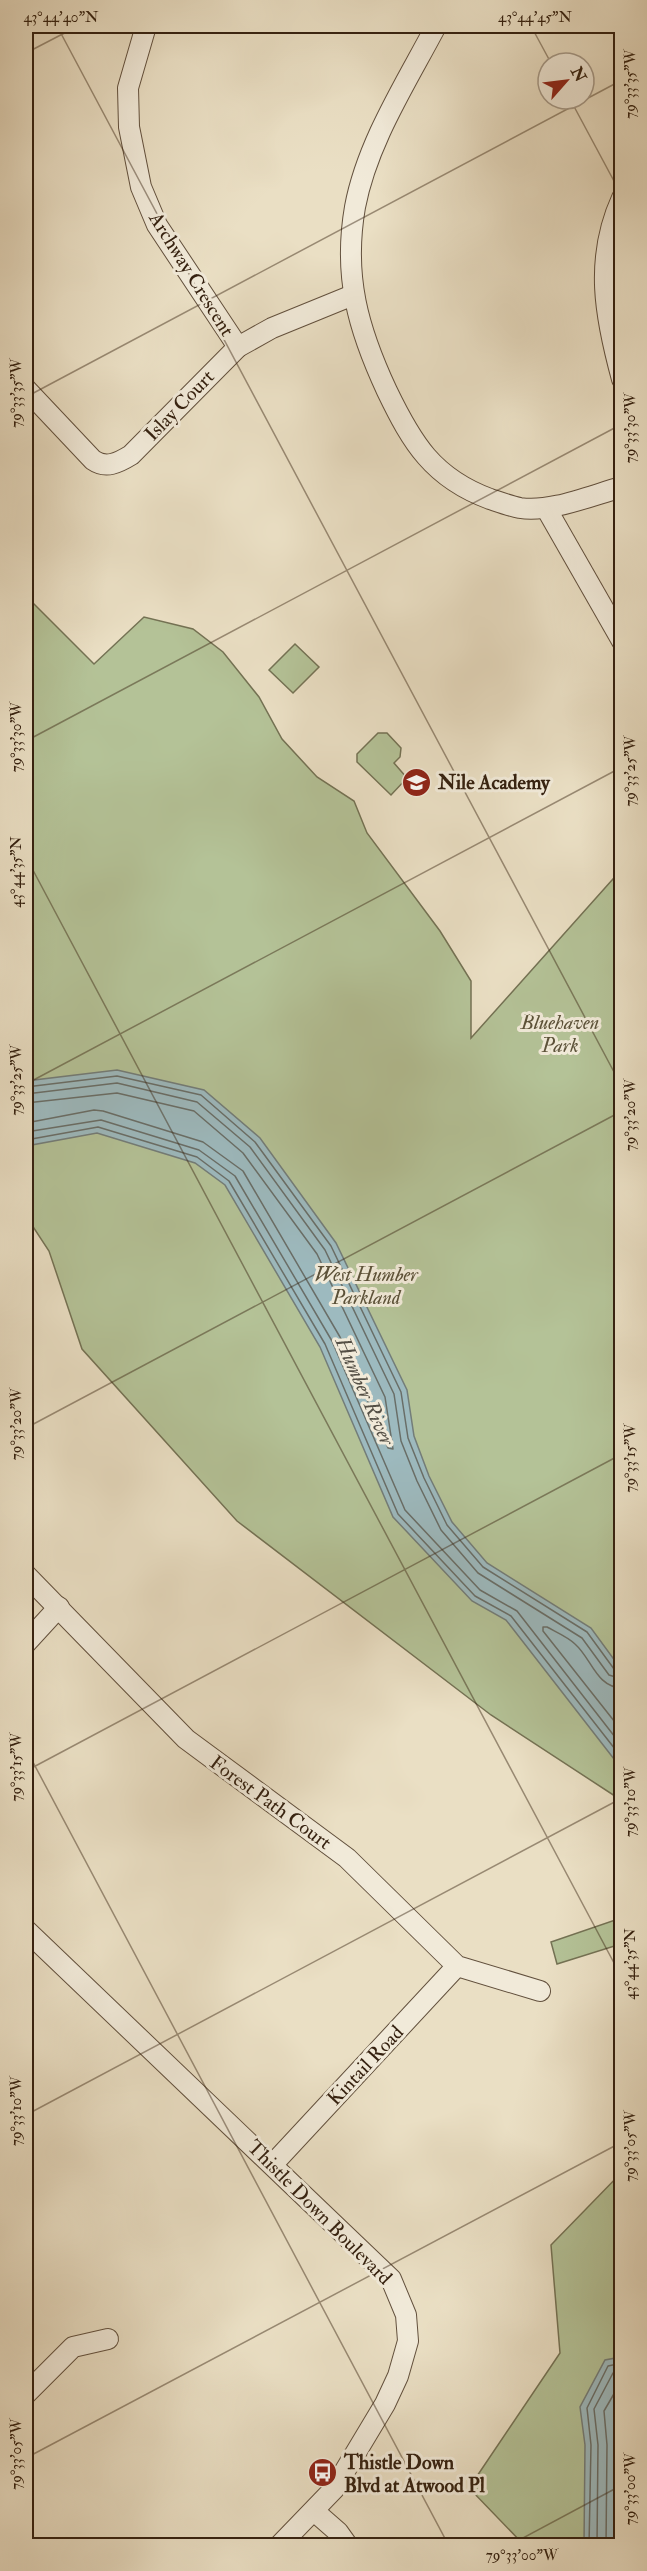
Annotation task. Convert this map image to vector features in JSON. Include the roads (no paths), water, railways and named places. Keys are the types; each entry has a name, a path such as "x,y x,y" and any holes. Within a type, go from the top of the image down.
{"street":[{"name":"Archway Crescent","path":"146,26 128,88 129,127 141,187 157,225 238,347"},
{"path":"436,26 384,126 366,168 356,205 351,237 353,295 358,321 372,359 406,429 424,456 455,482 474,493 521,508 546,507 621,487"},
{"path":"621,198 612,219 606,255 604,293 609,334 621,380"},
{"name":"Islay Court","path":"26,389 93,460 101,465 111,465 131,455 238,347 272,328 353,295"},
{"path":"546,507 621,641"},
{"name":"Forest Path Court","path":"26,1575 186,1739 347,1858 457,1966 540,1991"},
{"path":"26,1643 59,1607"},
{"name":"Thistle Down Boulevard","path":"26,1930 391,2279 406,2314 408,2341 398,2376 385,2404 334,2488 279,2546"},
{"name":"Kintail Road","path":"273,2164 457,1966"},
{"path":"26,2394 73,2347 108,2338"},
{"path":"314,2511 338,2532 348,2546"}],"water":[{"name":"Humber River","path":"117,1070 204,1090 260,1138 336,1243 407,1390 414,1436 429,1476 452,1522 487,1563 591,1628 621,1669 621,1768 506,1620 472,1601 393,1517 320,1347 225,1185 195,1163 97,1133 26,1146 26,1081"},
{"path":"621,2357 621,2545 584,2545 585,2445 580,2407 605,2360"}],"place":[{"name":"Nile Academy","path":"417,782"},
{"name":"Thistle Down Blvd at Atwood Pl","path":"323,2473"}],"park label":[{"name":"Bluehaven Park","path":"560,1034"},
{"name":"West Humber Parkland","path":"366,1286"}]}
